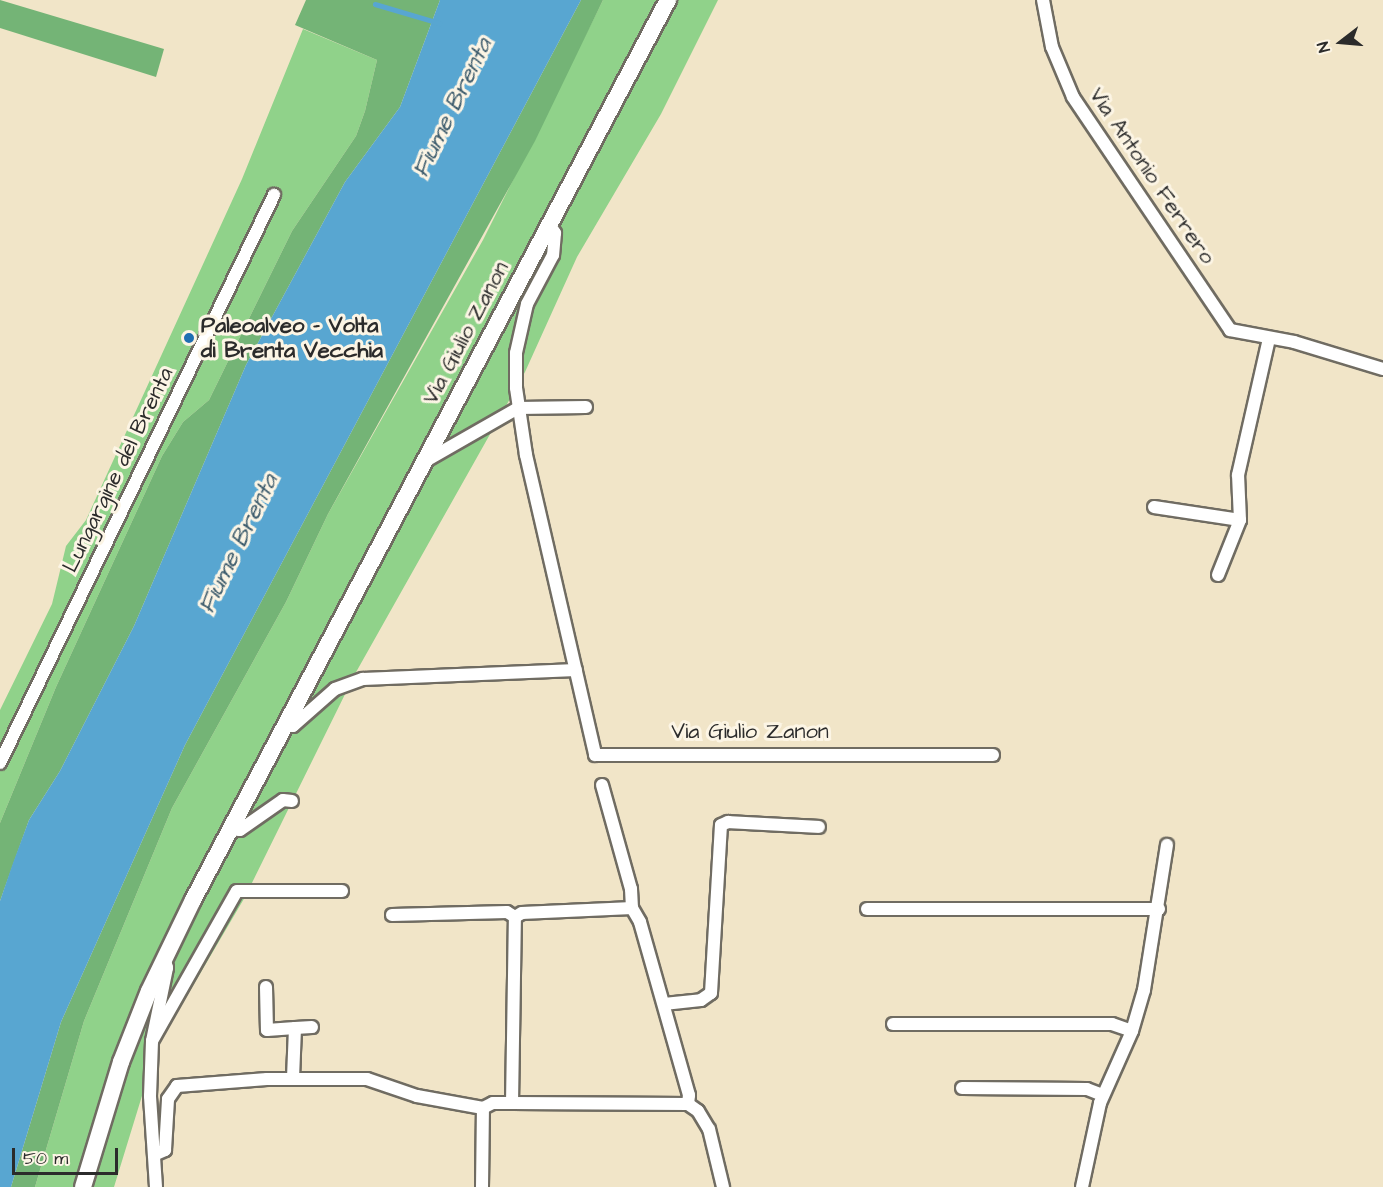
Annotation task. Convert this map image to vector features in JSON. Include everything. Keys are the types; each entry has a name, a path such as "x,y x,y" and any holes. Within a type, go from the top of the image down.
{"street":[{"name":"Via Giulio Zanon","path":"83,1187 121,1062 164,959 229,829 668,0"},
{"name":"Via Antonio Ferrero","path":"1043,0 1061,74 1106,150 1230,330 1294,342 1383,369"},
{"name":"Lungargine del Brenta","path":"0,763 274,195"},
{"name":"Via Giulio Zanon","path":"549,224 555,233 553,255 527,304 516,353 518,408 595,755 993,755"},
{"path":"1218,575 1240,520 1238,475 1269,339"},
{"path":"422,463 518,408 586,407"},
{"path":"1154,507 1240,520"},
{"path":"284,725 293,726 335,689 358,680 576,670"},
{"path":"602,785 631,890 632,908 640,922 689,1095 688,1104"},
{"path":"229,829 240,830 283,800 292,801"},
{"path":"664,1004 701,1000 711,993 721,825 728,822 819,827"},
{"path":"1082,1187 1103,1095 1132,1031 1159,909 1167,845"},
{"name":"Via Giulio Zanon","path":"152,1041 237,891 342,891"},
{"path":"515,917 522,913 632,908"},
{"path":"867,909 1159,909"},
{"path":"392,915 507,912 515,917"},
{"path":"512,1102 515,917"},
{"name":"Via Giulio Zanon","path":"157,1187 156,1154 151,1121 152,1041 168,968 164,959"},
{"path":"266,987 267,1030 312,1027"},
{"path":"893,1024 1112,1024 1132,1031"},
{"path":"293,1078 295,1028"},
{"path":"156,1154 165,1150 168,1099 177,1086 293,1078 384,1082 417,1096 483,1108 493,1103 512,1102 688,1104 698,1111 709,1129 723,1187"},
{"path":"962,1088 1087,1089 1103,1095"},
{"path":"482,1187 483,1108"}],"green space":[{"path":"0,0 164,49 156,77 0,28"},
{"path":"306,0 440,0 400,107 345,182 246,365 134,626 60,771 29,820 0,901 0,823 56,687 162,456 183,422 209,400 292,231 356,136 365,111 377,60 295,25"},
{"path":"581,0 603,0 535,141 328,514 286,602 172,808 84,1021 35,1187 11,1187 61,1022 185,745"},
{"path":"603,0 718,0 661,114 577,257 525,372 355,674 245,897 157,1047 114,1187 35,1187 84,1021 172,808 286,602 328,514 483,240"},
{"path":"303,29 377,60 365,111 356,136 292,231 209,400 183,422 162,456 56,687 0,823 0,710 52,604 66,546 86,520 242,179"}],"water":[{"name":"Fiume Brenta","path":"440,0 581,0 185,745 61,1022 11,1187 0,1187 0,901 13,863 29,820 60,771 134,626 246,365 345,182 400,107"}],"waterway":[{"path":"375,4 439,23"}],"place":[{"name":"Paleoalveo - Volta di Brenta Vecchia","path":"189,338"}]}
